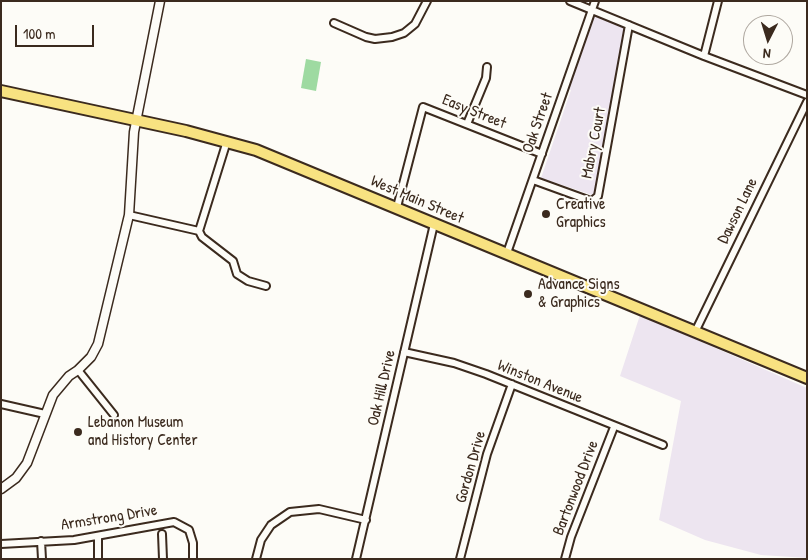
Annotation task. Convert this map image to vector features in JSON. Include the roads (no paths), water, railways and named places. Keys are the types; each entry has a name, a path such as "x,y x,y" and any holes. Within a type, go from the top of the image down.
{"main road":[{"name":"West Main Street","path":"1,91 137,119 227,141 279,159 807,378"}],"street":[{"path":"1,489 16,478 28,463 45,414 60,384 91,357 98,344 129,215 132,148 160,1"},
{"path":"334,23 366,37 375,39 392,37 404,33 415,24 427,1"},
{"path":"570,1 704,56 807,95"},
{"name":"Oak Street","path":"507,253 595,1"},
{"path":"704,56 718,1"},
{"name":"Mabry Court","path":"533,180 592,201 598,196 628,25"},
{"path":"467,124 486,78 487,67"},
{"name":"Dawson Lane","path":"695,332 807,102"},
{"name":"Easy Street","path":"397,207 423,107 542,154"},
{"path":"227,141 199,231 202,238 233,262 237,274 248,281 266,286"},
{"path":"129,215 199,231"},
{"name":"Oak Hill Drive","path":"356,559 434,224"},
{"name":"Winston Avenue","path":"404,352 454,364 512,384 614,427 663,445"},
{"path":"78,370 114,416"},
{"name":"Gordon Drive","path":"460,559 487,454 512,384"},
{"path":"1,404 45,414"},
{"name":"Bartonwood Drive","path":"565,559 571,537 614,427"},
{"path":"256,559 261,540 270,524 290,512 318,509 366,520"},
{"name":"Armstrong Drive","path":"1,544 98,537 174,522 189,530 193,543 193,559"},
{"path":"162,534 163,559"},
{"path":"98,537 98,559"},
{"path":"41,541 42,559"}],"place":[{"name":"Creative Graphics","path":"546,214"},
{"name":"Advance Signs & Graphics","path":"528,294"},
{"name":"Lebanon Museum and History Center","path":"78,432"}]}
